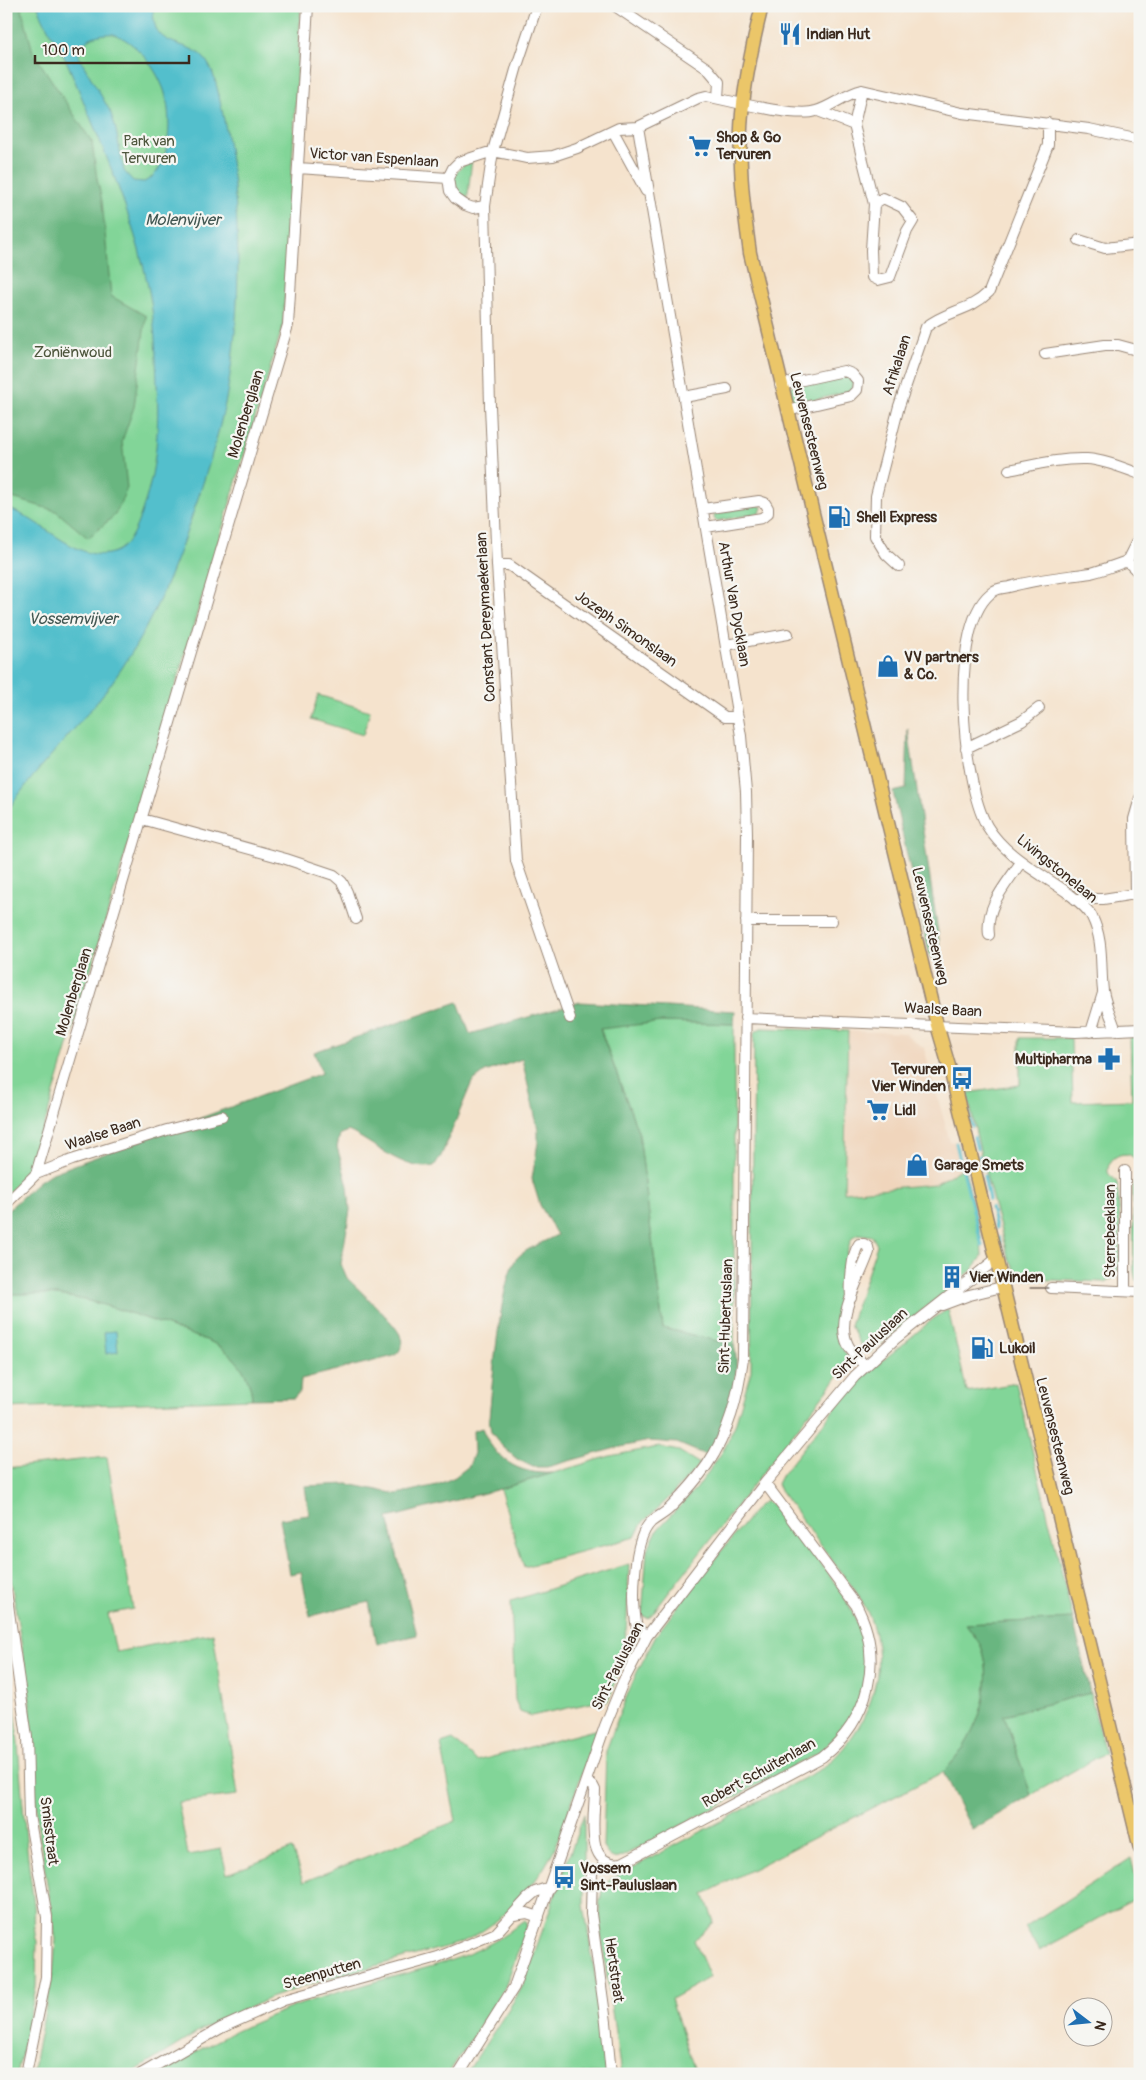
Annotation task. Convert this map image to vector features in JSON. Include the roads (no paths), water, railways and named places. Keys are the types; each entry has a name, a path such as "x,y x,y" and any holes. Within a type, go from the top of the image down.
{"main road":[{"name":"Leuvensesteenweg","path":"762,6 743,103 741,158 745,222 750,253 780,385 788,411 936,1025 951,1073 995,1260 1140,1849"}],"street":[{"name":"Molenberglaan","path":"36,1174 288,326 308,6"},
{"name":"Constant Dereymaekerlaan","path":"537,6 517,66 493,151 485,206 490,406 497,565 516,861 570,1018"},
{"path":"615,6 708,69 719,82 718,98"},
{"path":"818,111 846,95 862,90 962,113 1090,129 1140,140"},
{"path":"862,90 854,125 874,204 871,250 872,277 878,280 890,277 907,231 913,222 902,207 883,198 874,204"},
{"path":"485,206 473,208 455,198 450,192 448,178 453,168 459,162 493,151 527,158 553,156 624,127 638,127 706,96 799,112 818,111 854,125"},
{"name":"Afrikalaan","path":"899,566 886,554 875,536 876,496 900,406 926,327 936,319 979,303 989,292 1048,145 1048,123"},
{"name":"Arthur Van Dycklaan","path":"638,127 738,717 746,792 745,1018"},
{"name":"Arthur Van Dycklaan","path":"613,131 650,199"},
{"name":"Victor van Espenlaan","path":"298,168 448,178"},
{"path":"1079,240 1105,248 1140,244"},
{"path":"1045,354 1105,345 1118,345 1140,352"},
{"path":"780,385 839,371 848,372 858,381 857,390 851,396 788,411"},
{"path":"684,397 727,389"},
{"path":"1008,470 1060,460 1088,459 1140,474"},
{"path":"703,509 759,501 766,503 768,508 768,513 762,518 706,527"},
{"path":"1140,535 1127,561 1140,574"},
{"name":"Livingstonelaan","path":"1116,1031 1103,993 1101,947 1092,916 1075,899 1009,852 987,826 970,776 966,748 964,691 971,624 977,609 994,590 1028,581 1093,572 1127,561"},
{"name":"Jozeph Simonslaan","path":"497,565 509,565 725,717 738,717"},
{"path":"726,644 788,634"},
{"path":"966,748 1022,721 1039,708"},
{"path":"1075,899 1103,899 1137,895 1134,819 1140,798"},
{"path":"142,819 286,859 334,875 342,882 356,919"},
{"path":"988,935 987,922 990,910 1021,862"},
{"path":"1092,916 1103,899"},
{"path":"746,921 832,921"},
{"name":"Livingstonelaan","path":"1091,1032 1103,993"},
{"name":"Waalse Baan","path":"745,1018 1091,1032 1140,1029"},
{"name":"Sint-Hubertuslaan","path":"647,1636 637,1628 633,1611 638,1549 641,1538 651,1522 668,1510 686,1492 707,1465 724,1434 739,1389 743,1358 745,1018"},
{"name":"Waalse Baan","path":"6,1204 36,1174 72,1160 142,1138 222,1116"},
{"name":"Sterrebeeklaan","path":"1125,1170 1125,1291"},
{"name":"Sint-Pauluslaan","path":"459,2074 514,1987 581,1794 620,1690 647,1636 765,1483 830,1404 865,1366 928,1312 995,1260"},
{"name":"Sint-Pauluslaan","path":"928,1312 958,1299 1002,1287"},
{"name":"Sterrebeeklaan","path":"1051,1288 1140,1292"},
{"path":"850,1298 844,1322 845,1338 850,1349 865,1366"},
{"name":"Robert Schuitenlaan","path":"595,1807 594,1841 597,1853 604,1860 612,1864 625,1862 822,1757 843,1738 857,1716 870,1669 870,1650 866,1627 856,1606 765,1483"},
{"name":"Smisstraat","path":"6,1591 27,1737 29,1816 46,1917 46,1977 26,2074"},
{"path":"586,1781 594,1788 595,1807"},
{"path":"581,1794 591,1799 595,1807"},
{"name":"Hertstraat","path":"592,1871 591,1914 611,2074"},
{"name":"Steenputten","path":"141,2074 221,2028 284,2000 438,1957 496,1933 535,1892 550,1887"},
{"path":"514,1914 527,1912 539,1917"}],"water":[{"path":"38,6 152,6 155,26 160,34 197,52 206,61 215,81 229,145 237,218 237,291 232,364 219,428 185,536 162,595 133,650 109,687 19,794 6,813 6,508 31,520 82,551 108,554 116,551 123,547 137,526 152,474 157,429 158,400 154,326 143,263 126,208 105,154 68,65","holes":["107,34 113,34 137,49 150,64 156,73 167,100 169,126 165,154 154,176 144,182 133,181 124,171 115,125 110,111 79,57 82,46 90,38"]},
{"path":"116,1331 118,1352 106,1354 104,1332"}],"waterway":[{"path":"966,1105 972,1127"},
{"path":"974,1137 977,1149"},
{"path":"956,1143 961,1164"},
{"path":"979,1156 982,1169"},
{"path":"963,1170 982,1246"},
{"path":"984,1176 989,1200"},
{"path":"991,1208 996,1228"},
{"path":"999,1238 1002,1252"}],"tram line":[{"path":"1030,1288 1048,1288"}],"place":[{"name":"Indian Hut","path":"790,34"},
{"name":"Shop & Go Tervuren","path":"700,146"},
{"name":"Shell Express","path":"839,517"},
{"name":"VV partners & Co.","path":"888,666"},
{"name":"Multipharma","path":"1109,1059"},
{"name":"Tervuren Vier Winden","path":"962,1078"},
{"name":"Lidl","path":"878,1110"},
{"name":"Garage Smets","path":"917,1165"},
{"name":"Vier Winden","path":"952,1277"},
{"name":"Lukoil","path":"982,1348"},
{"name":"Vossem Sint-Pauluslaan","path":"564,1877"}],"park label":[{"name":"Park van Tervuren","path":"149,150"},
{"name":"Zoniënwoud","path":"73,352"}],"water label":[{"name":"Molenvijver","path":"183,220"},
{"name":"Vossemvijver","path":"73,619"}]}
